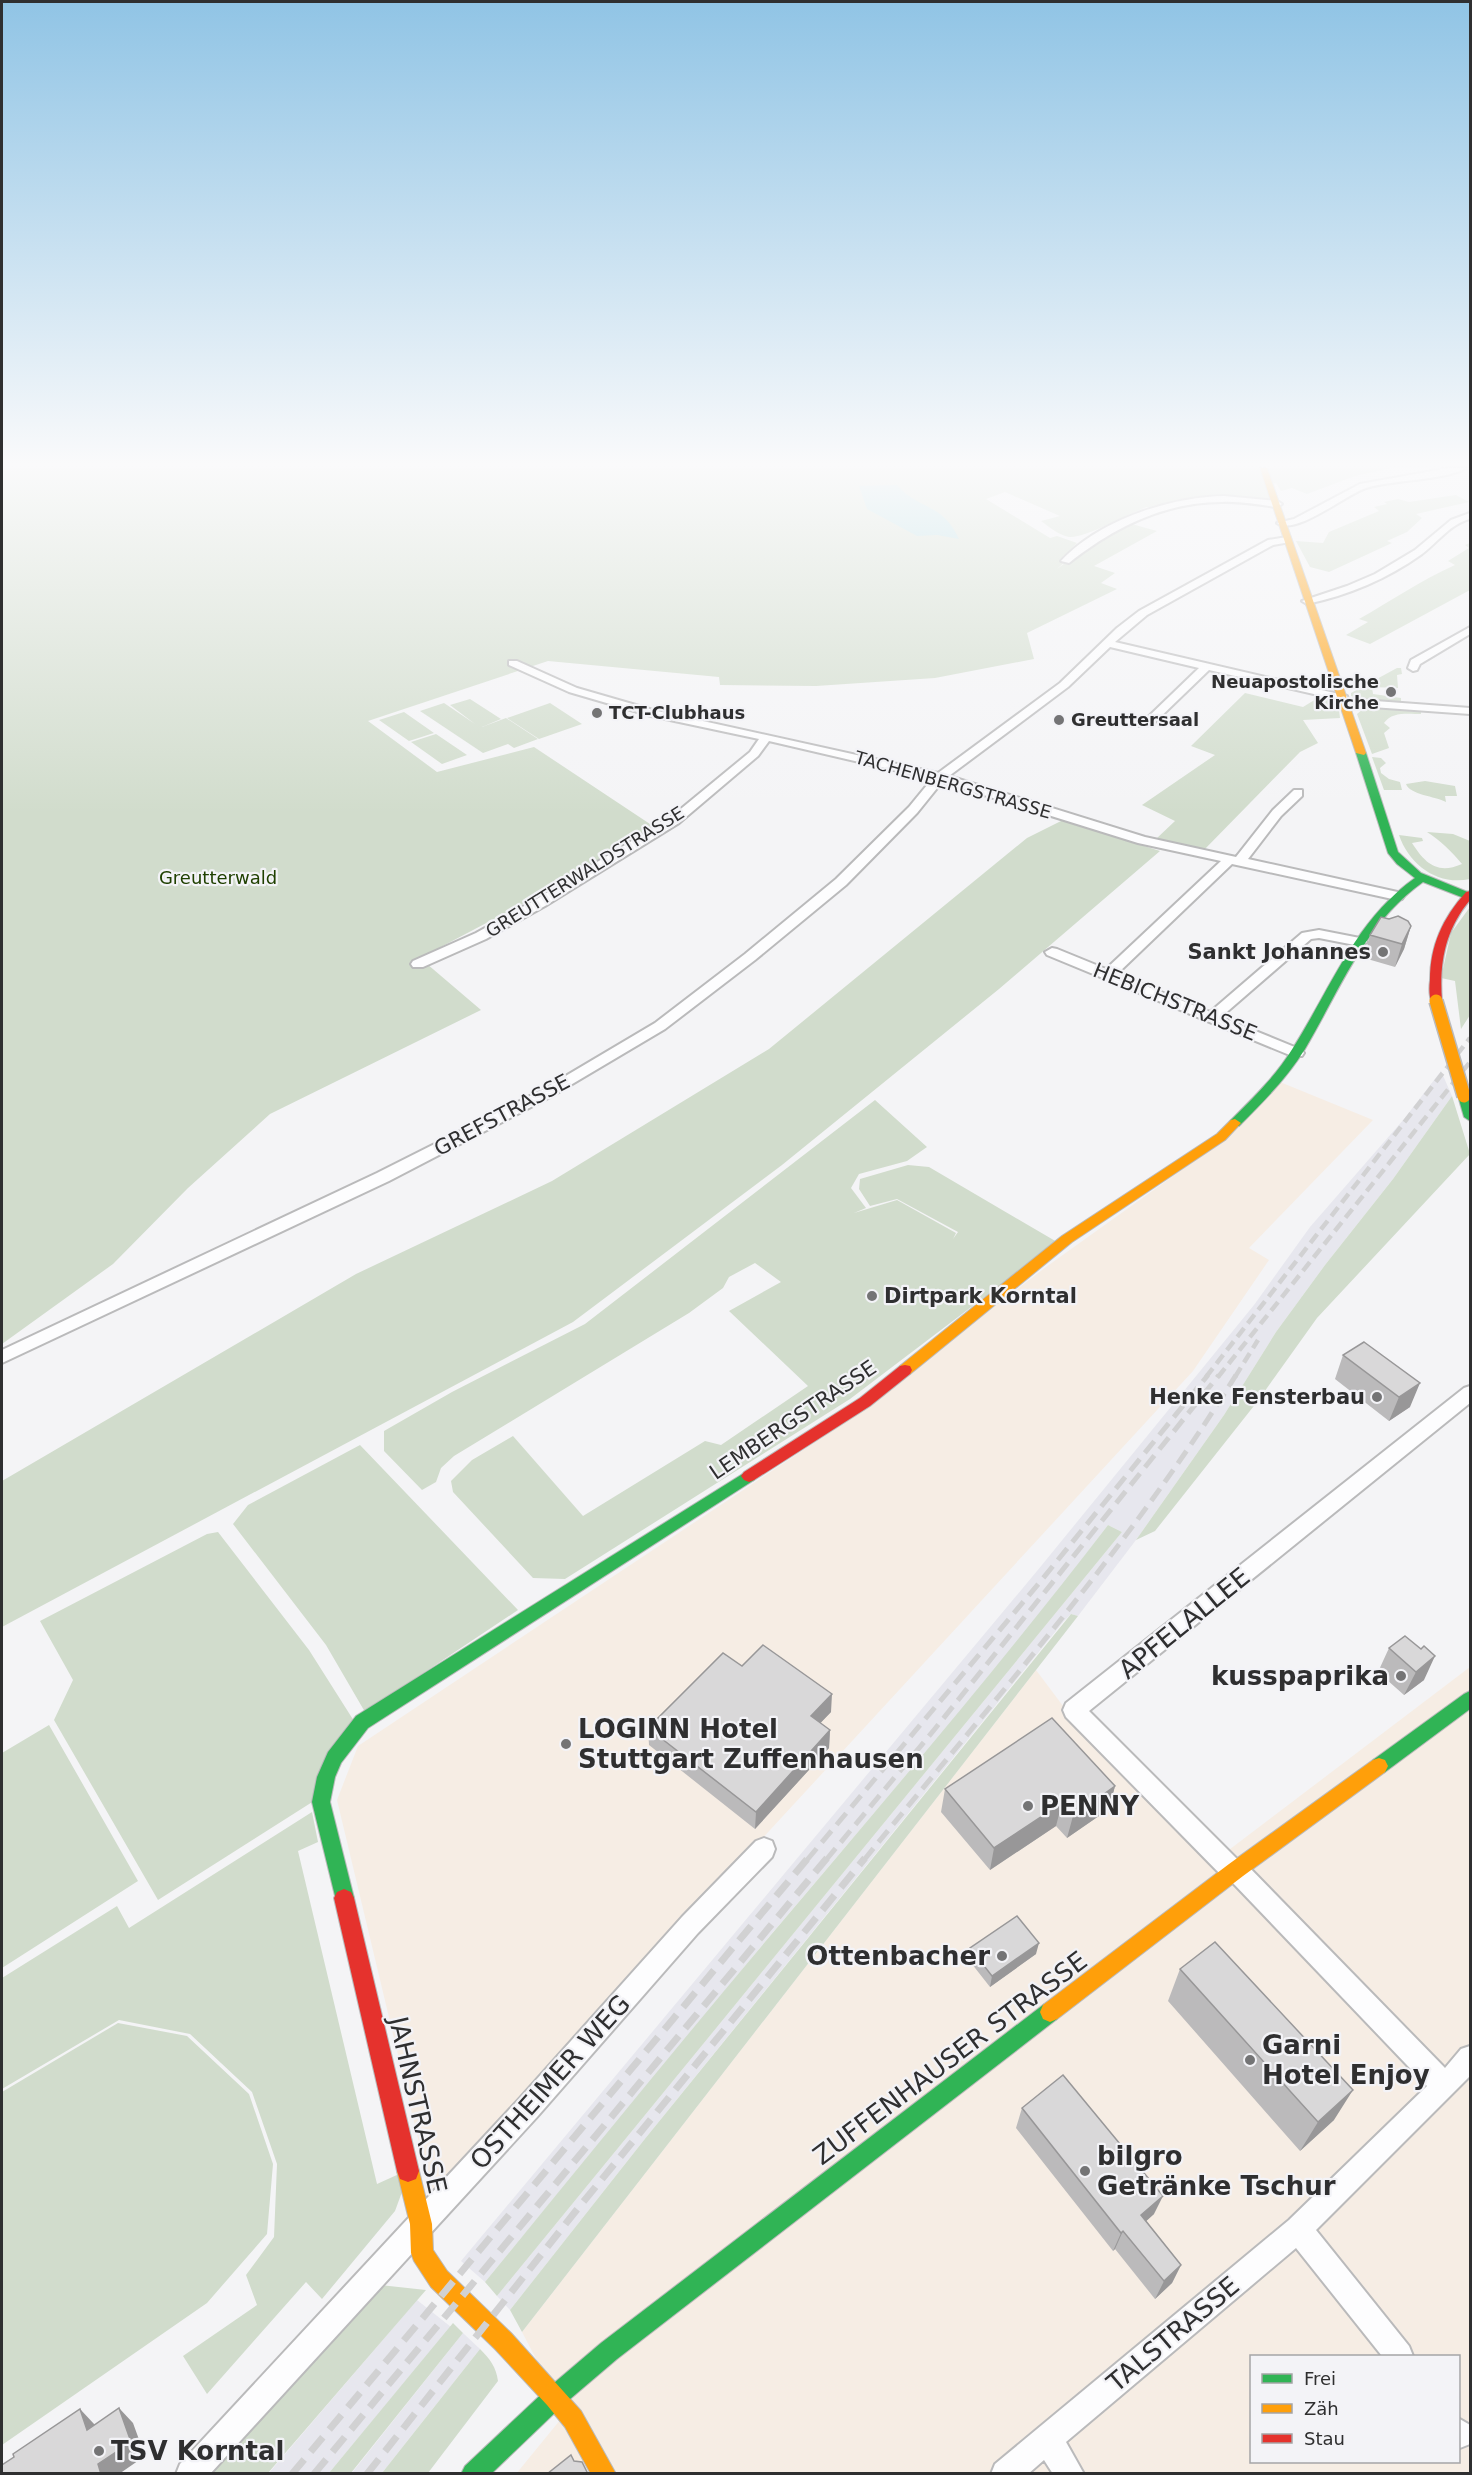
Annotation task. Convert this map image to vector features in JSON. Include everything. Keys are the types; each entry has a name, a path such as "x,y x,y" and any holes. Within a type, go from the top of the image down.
{"main road":[{"path":"1301,584 1344,700 1393,853 1401,866 1422,878 1469,895 1444,925 1436,947 1433,981 1436,1002 1470,1117"},
{"name":"LEMBERGSTRASSE","path":"325,1777 340,1745 362,1722 865,1402 1067,1239 1221,1137 1250,1108 1297,1053 1369,927 1397,896 1422,878"},
{"name":"ZUFFENHAUSER STRASSE","path":"473,2474 555,2397 609,2351 734,2253 1235,1871 1470,1699"},
{"name":"JAHNSTRASSE","path":"325,1777 321,1802 421,2224 422,2253 439,2279 503,2341 555,2397 573,2419 604,2474"}],"street":[{"name":"GREFSTRASSE","path":"2,1357 393,1172 547,1093 660,1026 750,957 841,882 913,810 940,777 1064,685 1107,643 1143,613 1197,584"},
{"path":"1307,601 1336,595 1361,584"},
{"path":"1413,668 1415,662 1470,630"},
{"path":"1107,643 1344,700 1470,711"},
{"name":"TACHENBERGSTRASSE","path":"513,663 573,690 651,713 940,777 1142,840 1397,896"},
{"path":"1136,724 1148,723 1206,667"},
{"name":"GREUTTERWALDSTRASSE","path":"418,964 481,936 510,920 675,820 754,754 766,737"},
{"path":"1108,975 1234,861 1298,793"},
{"path":"1212,1017 1307,936 1319,934 1360,942"},
{"name":"HEBICHSTRASSE","path":"1052,952 1297,1053"},
{"name":"APFELALLEE","path":"1235,1871 1074,1710 1470,1393"},
{"name":"OSTHEIMER WEG","path":"190,2474 528,2108 690,1925 764,1849"},
{"path":"1235,1871 1445,2086"},
{"name":"TALSTRASSE","path":"1005,2474 1298,2229 1445,2086 1470,2058"},
{"path":"1298,2229 1398,2355"},
{"path":"1047,2438 1070,2474"}],"shaded area":[{"path":"1441,1071 1452,1096 1393,1179 1276,1332 1224,1415 1136,1540 1078,1616 1071,1614 1064,1621 644,2140 510,2310 497,2296 1122,1532 1108,1525 1042,1612 769,1937 485,2282 461,2261 1037,1571 1254,1305 1310,1227 1404,1119"},
{"path":"1280,1082 1373,1120 1249,1248 1269,1260 1193,1371 432,2197 337,1800 358,1746 838,1427 1046,1267 1225,1139"},
{"path":"1470,1667 1470,2473 516,2474 565,2414 522,2332 1036,1670 1072,1718 1213,1862"},
{"path":"417,2300 451,2327 329,2473 268,2474"},
{"path":"463,2333 480,2349 382,2473 351,2474"}],"green space":[{"name":"Greutterwald","path":"2,584 1102,584 1117,589 1027,633 1034,659 935,678 816,686 720,685 719,677 548,661 368,721 437,772 534,747 653,826 570,879 420,958 481,1010 270,1114 188,1188 113,1264 2,1344"},
{"path":"1418,584 1470,584 1470,590 1370,644 1346,635 1368,622 1359,619"},
{"path":"1401,668 1402,674 1397,675 1398,688 1372,687 1373,694 1401,698 1401,702 1363,700 1351,696 1351,693"},
{"path":"1245,693 1303,707 1321,696 1338,702 1340,718 1303,720 1318,743 1300,752 1203,851 1156,839 1175,821 1142,805 1215,755 1191,746"},
{"path":"470,699 501,719 482,727 506,718 538,739 514,748 508,744 483,753 420,711 444,703 475,724 450,705"},
{"path":"550,703 582,724 539,739 507,718"},
{"path":"1363,709 1421,712 1421,714 1401,714 1387,719 1384,723 1390,728 1384,733 1389,748 1372,754 1357,714"},
{"path":"404,712 434,733 409,741 379,720"},
{"path":"436,734 467,755 442,764 411,742"},
{"path":"1372,757 1381,758 1386,763 1380,768 1381,773 1389,779 1400,782 1402,790 1384,790"},
{"path":"1425,781 1455,786 1457,796 1445,796 1446,802 1412,791 1406,784"},
{"path":"1063,820 1160,851 999,989 782,1165 573,1322 2,1627 2,1481 356,1274 552,1181 769,1049 1027,838"},
{"path":"1427,832 1453,834 1470,841 1470,879 1458,880 1436,876 1417,864 1399,835 1422,838 1423,841 1412,843 1433,865 1445,868 1462,864 1446,846"},
{"path":"1470,907 1470,1015 1461,1029 1455,981 1441,978 1451,933"},
{"path":"1452,1096 1470,1154 1317,1318 1257,1402 1155,1531 1136,1540 1224,1415 1276,1332 1393,1179"},
{"path":"875,1100 927,1147 907,1161 859,1174 851,1188 866,1208 854,1213 897,1200 956,1233 953,1239 958,1232 897,1199 870,1206 859,1189 860,1179 908,1165 929,1167 1057,1242 850,1399 565,1579 533,1578 453,1492 451,1481 472,1460 513,1436 583,1516 705,1441 721,1445 808,1386 729,1311 781,1282 755,1263 729,1277 723,1288 689,1313 454,1456 441,1468 436,1482 422,1490 384,1451 384,1431 452,1392 585,1324"},
{"path":"360,1445 518,1610 365,1712 326,1645 233,1524 248,1505"},
{"path":"1108,1525 1122,1532 497,2296 485,2282 698,2022 984,1681"},
{"path":"218,1532 309,1650 354,1721 317,1799 158,1900 54,1720 73,1680 40,1621 207,1534"},
{"path":"1071,1614 1078,1616 522,2332 510,2310 644,2140"},
{"path":"49,1725 138,1881 2,1968 2,1753"},
{"path":"312,1812 318,1842 298,1851 377,2184 399,2174 402,2192 395,2211 322,2299 306,2282 207,2394 183,2356 257,2305 246,2275 274,2237 277,2164 252,2092 190,2034 119,2020 2,2089 2,1978 117,1906 129,1928"},
{"path":"118,2023 187,2036 249,2094 273,2164 267,2234 207,2303 2,2445 2,2092"},
{"path":"380,2285 426,2290 268,2473 210,2474"},
{"path":"453,2323 463,2333 351,2473 329,2473"},
{"path":"480,2349 492,2364 498,2381 428,2473 382,2473"}],"building":[{"path":"1398,916 1408,921 1411,926 1402,944 1370,935 1381,917 1389,919"},
{"path":"1364,1342 1420,1383 1399,1397 1343,1355"},
{"path":"1405,1636 1421,1649 1424,1646 1435,1656 1416,1672 1389,1648"},
{"path":"763,1645 832,1694 811,1716 830,1730 756,1812 648,1728 723,1653 742,1666"},
{"name":"PENNY","path":"1052,1718 1115,1786 1073,1816 1062,1803 994,1848 945,1789"},
{"name":"Ottenbacher","path":"1017,1916 1039,1943 992,1976 970,1948"},
{"path":"1215,1942 1353,2090 1318,2122 1180,1969"},
{"path":"1063,2075 1163,2196 1141,2215 1181,2265 1164,2281 1123,2231 1121,2233 1022,2108"},
{"path":"119,2408 131,2442 98,2464 101,2474 2,2474 2,2465 14,2457 13,2454 80,2409 87,2430"},
{"path":"571,2455 574,2461 582,2462 588,2474 547,2474"}],"railway":[{"path":"1206,1377 1470,1038"},
{"path":"1218,1377 1470,1062"},
{"path":"1235,1377 1258,1340"},
{"path":"807,1860 1040,1582 1208,1375"},
{"path":"826,1860 934,1730 1219,1375"},
{"path":"864,1860 1010,1683 1105,1563 1195,1439 1236,1375"},
{"path":"292,2474 808,1858"},
{"path":"314,2474 827,1858"},
{"path":"367,2474 575,2212 865,1858"}],"traffic: fast":[{"path":"1361,753 1393,853 1400,862 1417,875 1468,896"},
{"path":"1235,1123 1269,1088 1292,1059 1351,956 1382,911 1422,878"},
{"path":"1464,1096 1470,1117"},
{"path":"344,1898 321,1802 326,1777 334,1758 362,1722 749,1476"},
{"path":"1379,1766 1470,1699"},
{"path":"473,2474 555,2397 609,2351 1050,2012"}],"traffic: slow":[{"path":"1303,584 1361,753"},
{"path":"1436,1001 1464,1096"},
{"path":"905,1370 1067,1239 1221,1137 1235,1123"},
{"path":"1050,2012 1236,1870 1379,1766"},
{"path":"408,2171 421,2224 422,2253 439,2279 503,2341 555,2397 573,2419 604,2474"}],"traffic: jam":[{"path":"1436,1001 1435,970 1440,943 1451,918 1470,894"},
{"path":"749,1476 865,1402 905,1370"},
{"path":"344,1898 408,2171"}],"place":[{"name":"Neuapostolische Kirche","path":"1391,692"},
{"name":"TCT-Clubhaus","path":"597,713"},
{"name":"Greuttersaal","path":"1059,720"},
{"name":"Sankt Johannes","path":"1383,952"},
{"name":"Dirtpark Korntal","path":"872,1296"},
{"name":"Henke Fensterbau","path":"1377,1397"},
{"name":"kusspaprika","path":"1401,1676"},
{"name":"LOGINN Hotel Stuttgart Zuffenhausen","path":"566,1744"},
{"name":"PENNY","path":"1028,1806"},
{"name":"Ottenbacher","path":"1002,1956"},
{"name":"Garni Hotel Enjoy","path":"1250,2060"},
{"name":"bilgro Getränke Tschur","path":"1085,2171"},
{"name":"TSV Korntal","path":"99,2451"}]}
